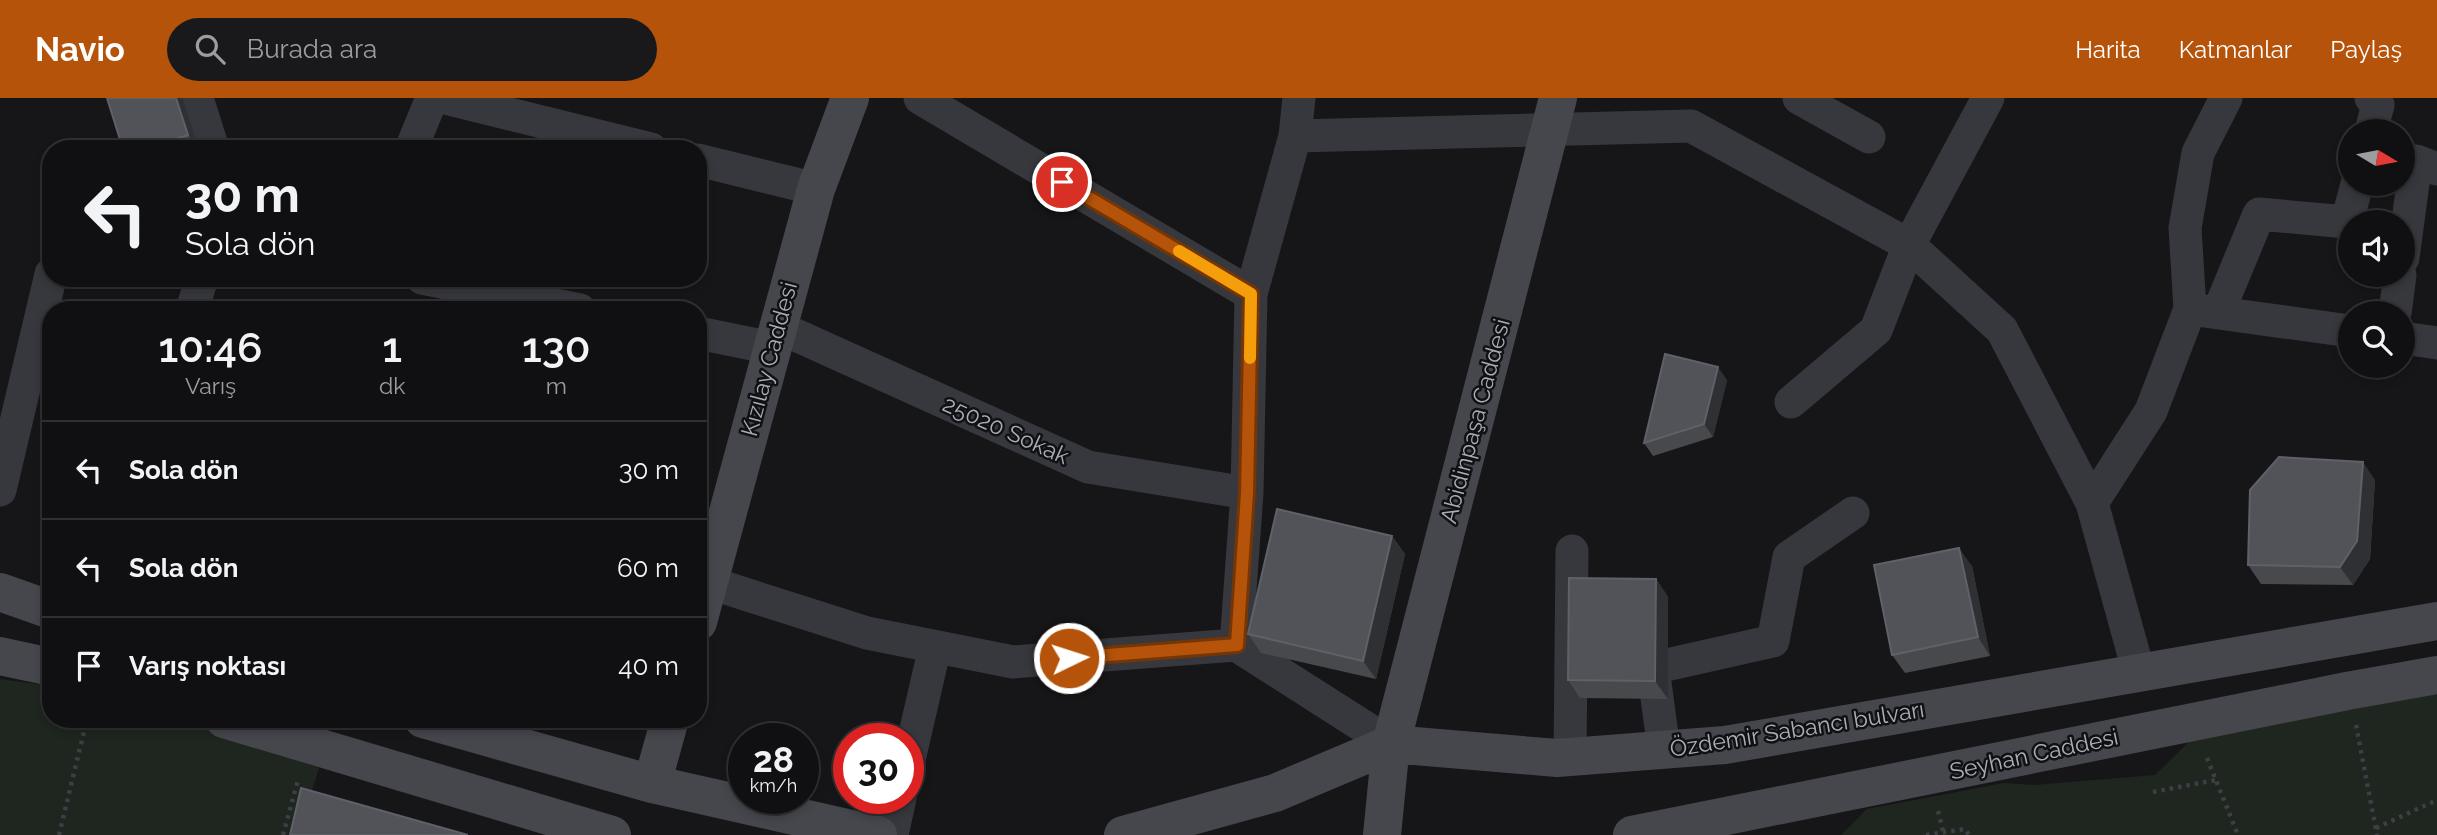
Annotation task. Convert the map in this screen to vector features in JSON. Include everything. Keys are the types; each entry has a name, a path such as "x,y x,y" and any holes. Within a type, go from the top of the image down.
{"main road":[{"name":"Kızılay Caddesi","path":"707,570 816,189 850,98"},
{"name":"Abidinpaşa Caddesi","path":"1382,835 1391,744 1554,114"},
{"path":"0,592 42,607"},
{"name":"Özdemir Sabancı bulvarı","path":"1123,835 1275,793 1391,744 1557,758 1725,745 2437,621"},
{"path":"0,656 42,665"},
{"name":"Seyhan Caddesi","path":"1632,835 2347,691 2437,676"},
{"path":"254,728 612,835"},
{"path":"455,728 652,784 878,835"},
{"path":"652,784 668,728"}],"street":[{"path":"197,98 210,140"},
{"path":"415,140 432,98"},
{"path":"445,98 615,140"},
{"path":"920,98 1251,294"},
{"path":"1237,645 1247,493 1251,294 1295,136 1300,98"},
{"path":"1799,98 1869,137"},
{"path":"1791,402 1876,330 1909,244 1988,98"},
{"path":"2204,311 2185,228 2198,153 2227,98"},
{"path":"2371,98 2378,105 2374,119"},
{"path":"1295,136 1554,114 1691,126 1909,244 2003,330 2091,503 2139,673"},
{"path":"2409,210 2416,161 2437,169"},
{"path":"707,162 816,189"},
{"path":"2091,503 2151,411 2259,214 2347,222 2354,196"},
{"path":"466,287 536,301"},
{"path":"2204,311 2338,329"},
{"path":"0,490 42,312"},
{"name":"25020 Sokak","path":"707,334 775,338 1088,467 1247,493"},
{"path":"2415,340 2437,343"},
{"path":"1664,750 1653,667 1773,641 1789,557 1853,513"},
{"path":"1570,757 1572,551"},
{"path":"707,581 867,633 1013,662 1237,645 1391,744"},
{"path":"917,723 935,647"},
{"path":"892,835 897,814"}],"path":[{"path":"2347,691 2377,835"},
{"path":"2193,722 2238,835"},
{"path":"59,835 85,728"},
{"path":"283,835 301,769"},
{"path":"2153,792 2216,780"},
{"path":"2376,828 2437,800"},
{"path":"1927,835 1965,829 1969,835"}],"shaded area":[{"path":"0,679 42,685 42,728 204,728 319,768 298,835 0,835"},
{"path":"2437,694 2437,835 1841,835 1867,809 2004,783 2035,785 2155,775 2198,733"}],"building":[{"path":"107,98 176,98 188,135 173,140 120,140"},
{"path":"1665,354 1718,367 1704,424 1644,443"},
{"path":"2279,457 2363,462 2357,541 2340,567 2248,565 2250,490"},
{"path":"1277,509 1392,536 1363,661 1248,634"},
{"path":"1959,548 1978,637 1892,655 1874,565"},
{"path":"1569,578 1656,579 1655,681 1568,680"},
{"path":"301,788 468,835 290,835"}],"slow traffic":[{"path":"1179,251 1251,294 1250,358"}],"route":[{"path":"1062,182 1251,294 1247,493 1237,645 1069,658"}]}
